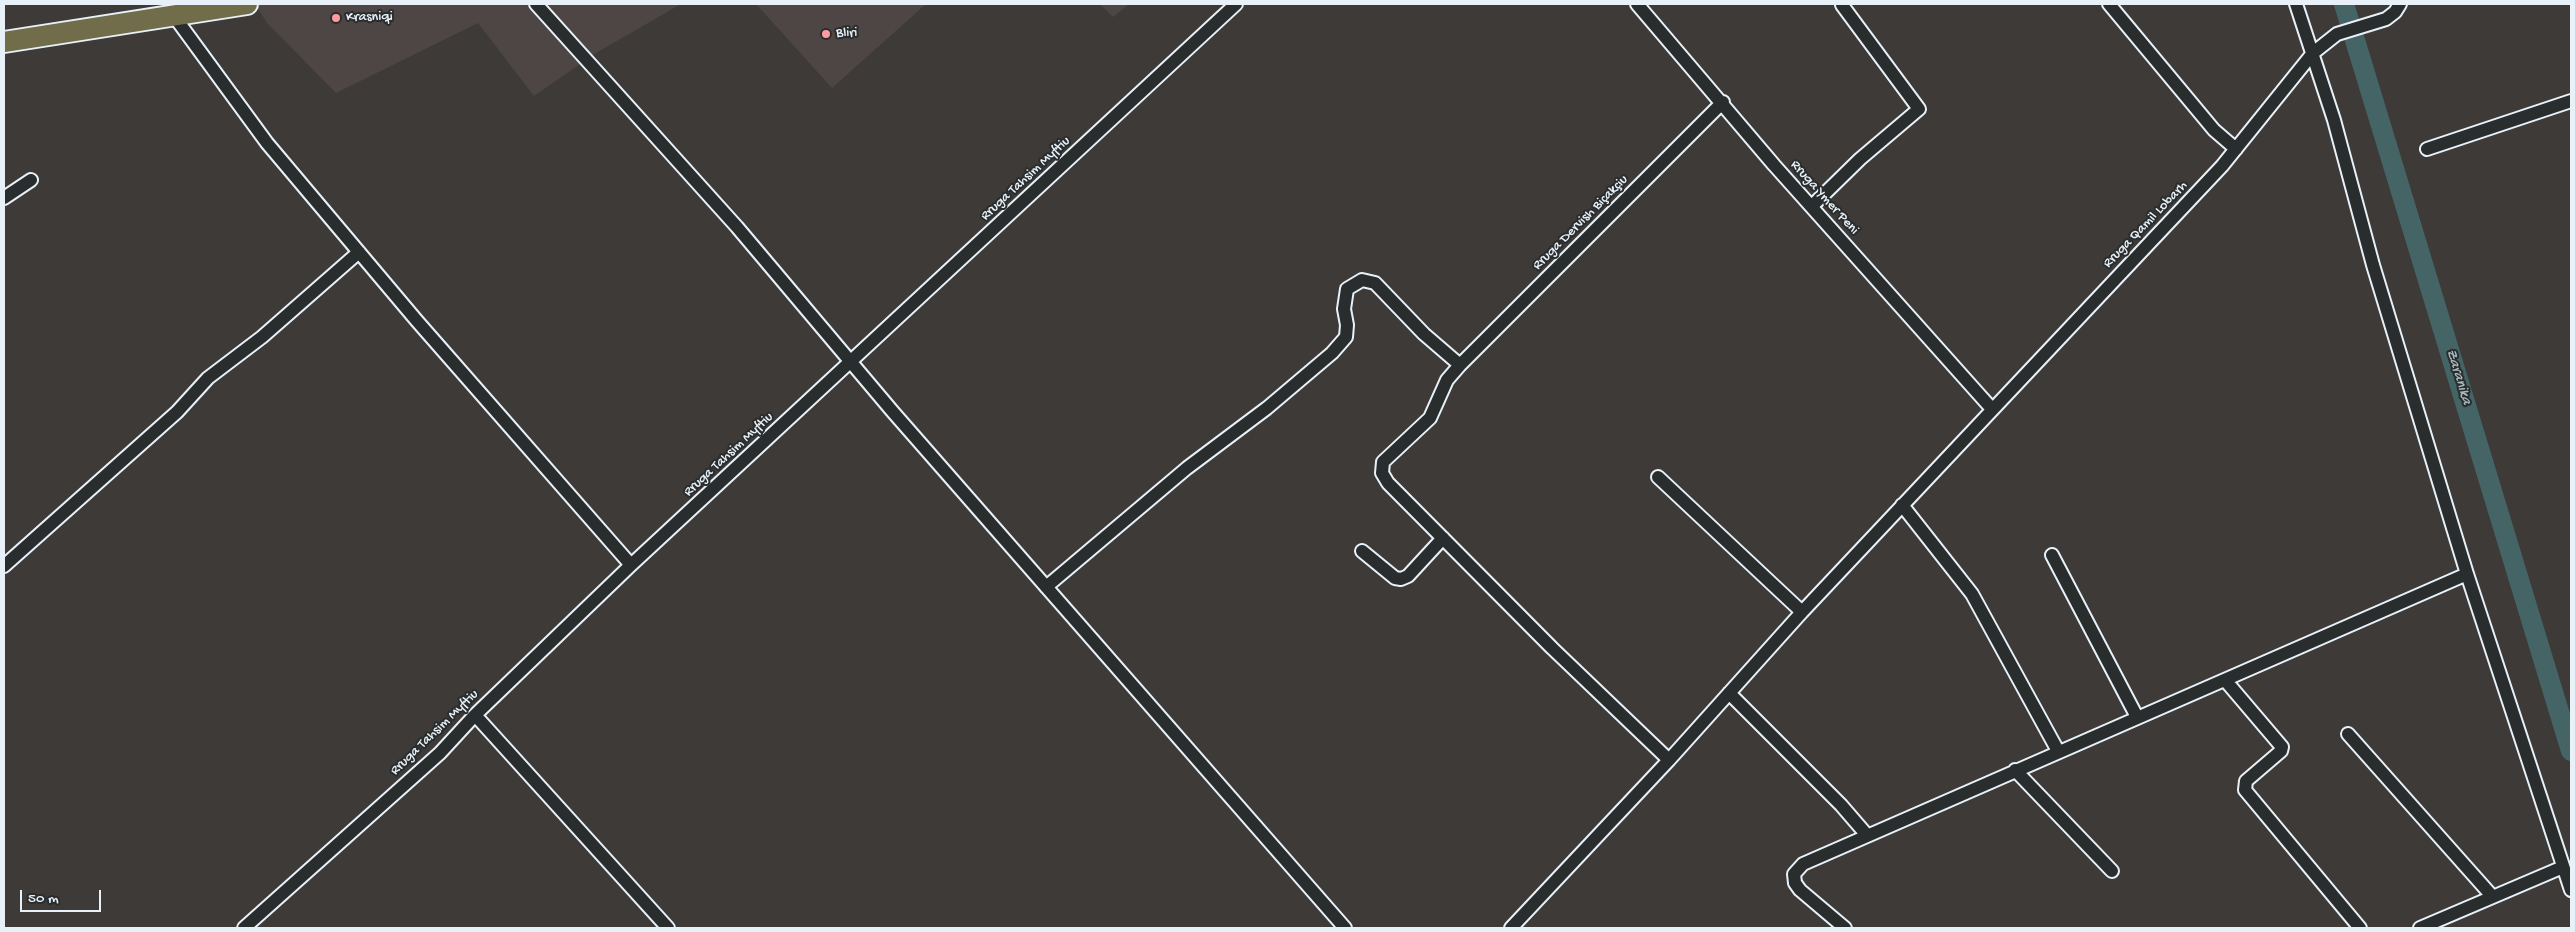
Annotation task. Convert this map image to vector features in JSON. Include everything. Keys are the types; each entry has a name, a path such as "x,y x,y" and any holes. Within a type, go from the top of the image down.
{"main road":[{"path":"4,42 247,4"}],"street":[{"path":"536,4 731,220 1046,587 1344,928"},
{"name":"Rruga Tahsim Myftiu","path":"244,928 440,753 475,715 631,565 1236,4"},
{"name":"Rruga Ymer Peni","path":"1638,4 1723,102 1774,165 1992,409"},
{"path":"2109,4 2214,130 2236,149"},
{"path":"2296,4 2313,53 2373,265 2467,574 2571,890"},
{"name":"Rruga Qamil Lobarh","path":"1512,928 1669,760 1802,612 2222,166 2313,53 2337,34 2375,23 2395,12 2400,4"},
{"path":"1812,206 1860,158 1919,109 1842,5"},
{"path":"174,16 267,143 359,252 631,565"},
{"path":"2427,149 2571,101"},
{"name":"Rruga Dervish Biçakçiu","path":"1443,538 1388,483 1382,473 1383,462 1430,418 1447,380 1460,365 1723,102"},
{"path":"4,198 31,180"},
{"path":"4,566 177,412 208,378 262,337 359,252"},
{"path":"1046,587 1187,468 1267,408 1332,353 1346,337 1347,325 1344,309 1347,289 1362,280 1375,283 1424,334 1460,365"},
{"path":"1658,477 1802,612"},
{"path":"1902,505 1972,594 2058,751"},
{"path":"1362,551 1395,578 1402,579 1408,576 1443,538 1669,760"},
{"path":"2052,555 2136,717"},
{"path":"1845,928 1800,890 1795,883 1794,874 1803,864 1866,834 2467,574"},
{"path":"2225,680 2282,747 2281,751 2246,781 2244,790 2360,928"},
{"path":"1729,693 1841,805 1866,834"},
{"path":"475,715 668,928"},
{"path":"2348,734 2492,896"},
{"path":"2015,770 2112,871"},
{"path":"2420,928 2563,867"}],"shaded area":[{"path":"255,4 681,4 596,53 534,96 478,23 336,93 267,23"},
{"path":"756,4 926,4 832,88"},
{"path":"1100,4 1129,4 1113,17"}],"waterway":[{"name":"Zaranika","path":"2344,4 2571,751"}],"place":[{"name":"Krasniqi","path":"336,18"},
{"name":"Bliri","path":"826,34"}]}
